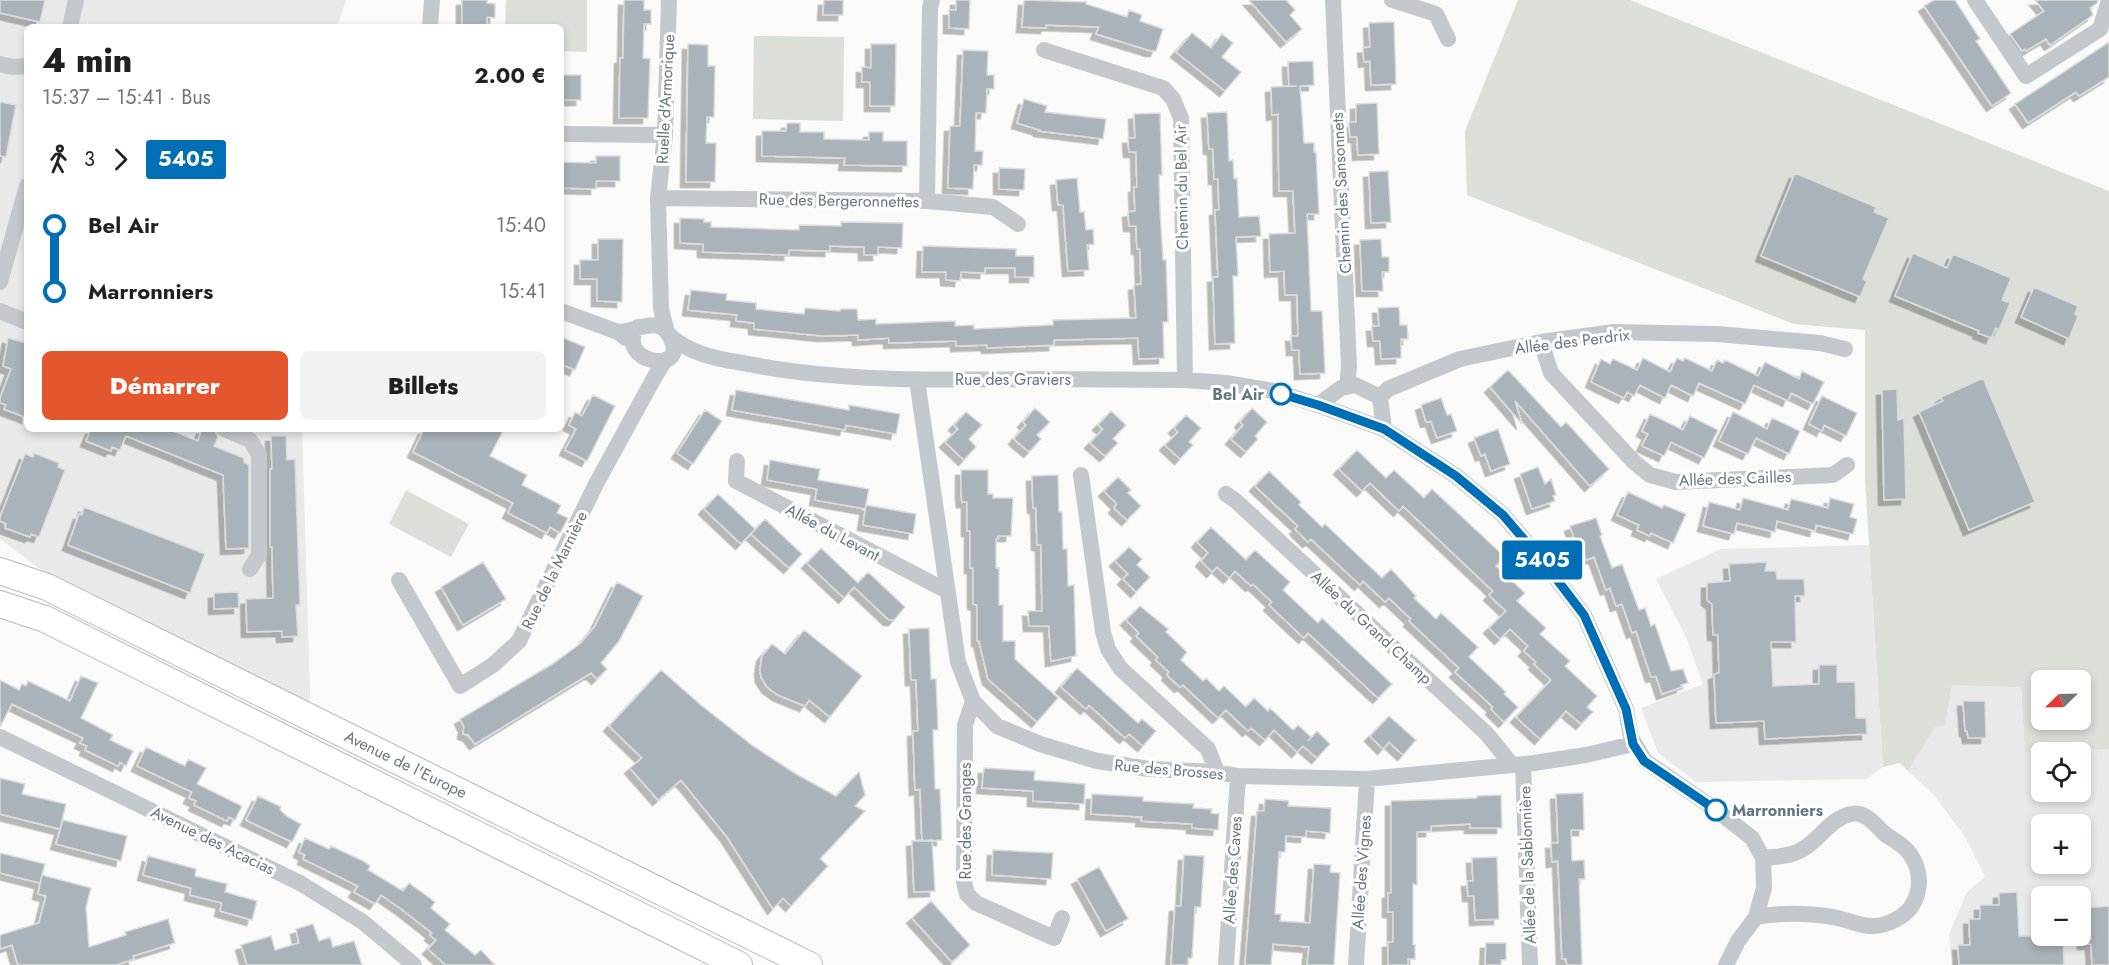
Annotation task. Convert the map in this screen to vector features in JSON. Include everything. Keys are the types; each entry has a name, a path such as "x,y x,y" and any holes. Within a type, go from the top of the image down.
{"main road":[{"name":"Avenue de l'Europe","path":"0,571 47,587 809,965"},
{"name":"Avenue de l'Europe","path":"0,604 45,619 739,965"},
{"path":"412,803 428,775"}],"street":[{"path":"71,24 76,0"},
{"path":"430,24 432,0"},
{"name":"Ruelle d'Armorique","path":"668,333 662,318 660,296 658,198 665,135 669,0"},
{"name":"Rue des Bergeronnettes","path":"658,198 927,201 930,8 932,0"},
{"name":"Chemin des Sansonnets","path":"1333,0 1349,367 1347,387"},
{"path":"1392,0 1436,14 1448,39"},
{"path":"1975,0 2026,76 2100,29 2109,1"},
{"name":"Chemin du Bel Air","path":"1044,50 1163,88 1173,99 1181,118 1185,380"},
{"path":"564,134 665,135"},
{"path":"0,282 24,197"},
{"path":"927,201 993,207 1018,224"},
{"path":"649,389 633,339 641,326 656,310 660,296"},
{"path":"0,311 24,321"},
{"path":"564,312 618,332 651,361 667,359 674,348 668,333 657,326 641,326 618,332"},
{"name":"Rue des Graviers","path":"668,333 681,345 706,355 776,370 917,380 1185,380 1226,383 1274,392 1384,429 1456,476 1503,515 1584,615 1626,709 1633,744 1644,761 1716,810 1752,838 1763,858"},
{"name":"Allée des Perdrix","path":"1380,397 1388,389 1460,359 1542,342 1614,333 1717,334 1820,343 1845,349"},
{"name":"Allée des Cailles","path":"1542,342 1551,373 1634,462 1650,475 1676,482 1833,475 1847,465"},
{"name":"Rue des Graviers","path":"667,359 706,355"},
{"name":"Rue de la Marnière","path":"399,580 460,686 493,665 519,641 596,484 667,359"},
{"name":"Rue des Brosses","path":"917,380 957,662 973,700 997,726 1040,744 1097,761 1149,769 1217,772 1238,776 1367,779 1518,765 1586,755 1633,744"},
{"path":"1318,405 1341,388 1355,385 1380,397 1384,429"},
{"path":"231,432 250,440 259,455 259,555 250,570"},
{"name":"Allée du Levant","path":"737,462 736,481 947,591"},
{"path":"1081,475 1103,632 1108,649 1120,668 1208,749 1217,772"},
{"name":"Allée du Grand Champ","path":"1226,494 1518,765"},
{"name":"Rue des Granges","path":"973,700 965,725 964,882 967,894 976,903 1054,938 1062,918"},
{"name":"Avenue des Acacias","path":"0,737 300,883 363,922 414,965"},
{"name":"Allée de la Sablonnière","path":"1518,765 1530,965"},
{"name":"Allée des Caves","path":"1226,965 1238,776"},
{"name":"Allée des Vignes","path":"1356,965 1367,779"},
{"path":"1726,965 1738,941 1756,917 1764,888 1763,858 1802,850 1836,820 1852,813 1869,818 1910,854 1917,871 1919,888 1916,901 1908,912 1878,927 1858,926 1836,918 1783,912 1756,917"}],"shaded area":[{"path":"0,0 346,0 338,24 24,24 24,432 302,432 311,727 160,658 0,539"},
{"path":"506,0 587,0 587,52 564,51 564,24 505,24"},
{"path":"1518,0 1630,0 2109,191 2109,749 2091,750 2091,742 2031,742 2031,752 2025,752 2021,687 1952,685 1945,726 1935,727 1908,771 1900,763 1883,767 1865,479 1865,330 1794,324 1467,195 1465,131"},
{"path":"754,36 844,37 843,121 753,119"},
{"path":"406,490 469,524 451,557 389,524"},
{"path":"1869,545 1883,767 1866,779 1696,782 1658,753 1641,708 1703,684 1686,637 1656,579 1721,549"},
{"path":"1952,685 2021,686 2025,752 2031,752 2031,802 2091,802 2091,750 2109,749 2109,965 1952,965 1949,934 1967,892 1985,877 1964,835 1933,794 1908,771 1935,727 1945,726"}],"building":[{"path":"0,0 45,0 40,22 0,13"},
{"path":"462,0 487,0 487,3 495,4 495,18 487,17 487,24 462,24"},
{"path":"624,0 644,0 644,10 651,10 651,24 644,24 643,58 650,59 648,118 619,118"},
{"path":"824,0 843,0 843,15 823,15"},
{"path":"956,0 970,0 969,29 949,28 949,10 956,10"},
{"path":"1024,0 1086,2 1086,4 1127,17 1129,10 1142,15 1140,21 1163,29 1156,51 1151,51 1096,34 1099,27 1046,25 1046,28 1022,27"},
{"path":"1249,0 1286,0 1295,10 1290,15 1302,29 1286,42"},
{"path":"1934,0 1955,0 1980,39 1976,41 2011,93 1992,106 1924,6"},
{"path":"2035,0 2098,0 2090,8 2093,15 2050,45 2046,39 2022,51 2010,34 2044,11"},
{"path":"1394,22 1396,84 1371,85 1370,61 1364,62 1363,48 1370,47 1369,23"},
{"path":"1192,33 1211,48 1222,34 1233,43 1222,57 1241,72 1225,91 1176,52"},
{"path":"2109,42 2109,77 2079,96 2076,92 2028,123 2015,104"},
{"path":"688,44 708,45 708,66 715,66 714,117 707,117 706,143 716,143 715,182 686,182"},
{"path":"871,44 896,44 895,106 870,106 870,82 862,82 862,67 871,68"},
{"path":"963,50 988,51 987,75 994,75 994,89 987,89 986,113 976,113 975,151 983,151 982,165 974,165 973,189 948,188 950,126 960,126"},
{"path":"1313,61 1314,85 1300,86 1304,143 1314,143 1314,152 1316,152 1319,214 1307,214 1311,311 1322,311 1325,373 1300,374 1299,350 1292,350 1291,336 1298,336 1297,295 1285,295 1284,271 1270,272 1269,234 1295,233 1293,191 1279,191 1278,114 1272,115 1271,87 1297,86 1289,86 1288,62"},
{"path":"564,75 581,75 581,100 564,100"},
{"path":"1024,99 1047,106 1045,112 1106,119 1103,139 1039,131 1017,123"},
{"path":"0,102 16,105 6,157 0,156"},
{"path":"1377,103 1379,154 1358,155 1357,137 1350,137 1349,122 1356,122 1356,104"},
{"path":"1227,112 1229,161 1233,160 1234,179 1237,178 1239,217 1259,216 1261,236 1236,237 1238,276 1233,276 1235,343 1215,344 1213,277 1218,277 1215,210 1219,210 1218,179 1214,179 1213,149 1209,149 1207,113"},
{"path":"1160,113 1162,175 1159,175 1160,210 1163,260 1166,260 1168,322 1163,322 1164,358 1139,359 1138,338 1054,340 1054,345 987,348 987,345 956,346 956,341 889,343 889,338 858,340 858,335 823,336 754,329 754,323 736,321 737,315 688,310 691,290 727,294 726,300 756,303 756,309 804,314 805,308 839,311 857,309 858,320 876,319 876,324 955,321 955,326 974,325 974,329 1053,325 1053,320 1136,318 1134,285 1141,284 1140,249 1137,249 1136,226 1129,226 1128,212 1135,211 1136,152 1129,152 1128,138 1135,138 1134,114"},
{"path":"787,123 800,123 800,132 824,132 824,139 869,140 869,132 883,132 883,141 907,141 907,166 844,165 845,158 762,156 762,131 786,131"},
{"path":"596,156 620,156 620,181 596,181 596,189 564,188 564,162 596,163"},
{"path":"999,168 1025,169 1024,190 999,189"},
{"path":"1388,171 1391,222 1371,223 1369,172"},
{"path":"1795,173 1876,207 1874,212 1889,218 1863,279 1867,281 1860,297 1761,256"},
{"path":"1077,178 1080,212 1084,212 1086,230 1093,229 1094,244 1087,245 1089,270 1068,271 1063,205 1058,205 1056,180"},
{"path":"680,218 704,219 704,222 711,222 711,227 799,230 799,225 841,226 841,222 903,223 902,248 878,247 878,255 864,255 864,247 830,246 830,251 789,250 789,255 703,252 703,244 680,243"},
{"path":"598,239 623,239 622,302 597,301 597,279 580,279 580,260 598,260"},
{"path":"1381,239 1382,257 1389,257 1389,272 1382,272 1383,291 1362,291 1360,240"},
{"path":"923,246 1016,249 1016,256 1034,256 1034,277 1015,277 1015,268 985,268 985,273 961,272 960,281 946,280 946,272 922,272"},
{"path":"1913,253 1947,268 1953,254 2011,278 2002,300 2010,303 1999,330 1996,328 1991,338 1895,296"},
{"path":"2034,287 2078,306 2075,314 2078,316 2069,339 2021,317"},
{"path":"1399,307 1400,325 1407,325 1408,339 1401,339 1401,358 1381,359 1380,341 1373,341 1372,326 1379,326 1378,308"},
{"path":"8,338 24,342 24,417 4,409 6,405 0,403 11,369 3,366"},
{"path":"564,338 585,347 575,370 564,365"},
{"path":"1643,358 1670,372 1677,358 1683,361 1685,358 1712,371 1717,360 1723,363 1725,360 1758,376 1765,362 1799,379 1802,371 1824,382 1813,404 1791,393 1788,401 1754,385 1745,404 1699,383 1693,396 1671,385 1665,398 1640,385 1634,396 1627,392 1624,398 1591,382 1601,359 1610,364 1613,359 1637,370"},
{"path":"1508,370 1561,427 1566,422 1609,469 1590,486 1515,401 1522,424 1490,387"},
{"path":"1983,378 2035,502 1969,530 1919,412 1943,401 1941,397"},
{"path":"1897,389 1898,420 1904,418 1906,499 1884,500 1882,390"},
{"path":"736,390 849,410 849,405 900,414 896,434 846,425 845,430 732,410"},
{"path":"593,395 615,406 587,461 565,450 576,429 569,425 575,412 582,416"},
{"path":"1822,396 1857,413 1846,436 1824,425 1822,431 1809,424"},
{"path":"1441,398 1447,415 1451,414 1457,431 1437,438 1431,421 1426,422 1421,405"},
{"path":"1035,408 1050,422 1037,435 1041,439 1029,452 1014,439 1026,425 1023,422"},
{"path":"1252,408 1267,422 1255,436 1258,439 1246,452 1231,439 1243,425 1240,422"},
{"path":"705,410 722,421 693,464 677,453"},
{"path":"1111,411 1126,425 1113,439 1118,443 1105,456 1090,443 1103,429 1098,425"},
{"path":"966,412 982,425 969,439 976,447 964,460 945,442 958,429 954,425"},
{"path":"1733,412 1767,429 1772,418 1800,431 1789,454 1756,438 1748,454 1719,441"},
{"path":"1650,414 1683,430 1690,416 1718,430 1704,458 1671,442 1664,456 1642,446 1648,434 1642,431"},
{"path":"1186,415 1201,428 1189,442 1193,445 1180,459 1165,445 1178,432 1174,428"},
{"path":"1498,429 1510,464 1491,471 1485,454 1481,456 1474,438"},
{"path":"90,432 176,432 198,441 201,432 216,432 218,437 214,446 244,458 244,462 249,465 249,548 226,549 223,475 126,436 120,450 112,447 111,451 86,441"},
{"path":"423,432 502,432 490,456 527,475 522,485 561,505 557,513 568,518 560,533 550,527 547,533 508,513 513,503 413,452"},
{"path":"271,436 286,436 287,460 295,459 300,605 296,605 298,636 282,637 282,631 247,632 246,599 273,598 272,547 270,547"},
{"path":"1357,450 1386,478 1394,470 1424,498 1432,489 1505,557 1496,566 1525,593 1517,601 1546,628 1540,634 1570,661 1565,666 1597,696 1587,707 1593,712 1581,724 1566,711 1540,739 1516,717 1551,680 1524,651 1528,646 1510,629 1500,639 1489,628 1506,611 1489,595 1493,591 1403,506 1399,511 1370,483 1362,491 1339,469"},
{"path":"34,453 59,463 58,467 65,470 39,537 31,534 30,537 5,528 6,524 0,521 25,454 33,457"},
{"path":"770,460 820,469 818,480 869,489 865,509 815,500 817,489 767,480"},
{"path":"1538,467 1545,484 1551,479 1556,495 1553,496 1555,501 1532,509 1520,474"},
{"path":"961,470 988,470 988,494 993,494 993,498 1013,498 1011,536 998,536 996,539 999,605 1003,605 1003,641 1015,641 1015,659 1058,698 1037,722 988,679 979,641 977,641 977,605 973,604 970,531 967,531 967,502 962,502"},
{"path":"1269,471 1301,502 1299,505 1322,527 1325,524 1382,578 1391,569 1416,596 1414,598 1436,619 1441,613 1478,647 1469,657 1506,692 1504,694 1518,707 1504,722 1491,709 1493,707 1455,672 1459,668 1409,621 1411,619 1389,598 1385,602 1363,581 1360,585 1311,539 1308,542 1295,529 1298,526 1255,486"},
{"path":"1058,475 1063,549 1067,549 1068,586 1074,585 1076,656 1051,661 1049,626 1029,626 1028,611 1042,611 1041,545 1037,545 1032,476"},
{"path":"1118,477 1131,490 1128,493 1141,506 1127,520 1114,508 1117,504 1104,491"},
{"path":"1628,492 1662,508 1664,505 1686,514 1673,543 1651,533 1650,536 1637,530 1639,525 1617,515"},
{"path":"718,494 755,529 741,544 704,509"},
{"path":"1743,498 1788,510 1791,499 1828,508 1830,498 1854,504 1850,517 1857,519 1853,534 1816,525 1815,531 1777,521 1775,532 1737,523 1734,534 1703,526 1709,502 1740,510"},
{"path":"866,505 916,514 913,534 863,525"},
{"path":"84,507 205,554 190,593 68,545 79,514 82,515"},
{"path":"1596,518 1612,568 1622,564 1639,610 1645,608 1651,626 1655,624 1671,671 1683,669 1688,683 1681,685 1682,687 1662,694 1656,676 1651,677 1636,631 1632,633 1622,604 1616,606 1610,588 1606,590 1594,557 1586,560 1580,543 1576,544 1570,526"},
{"path":"765,519 802,554 789,568 751,534"},
{"path":"1211,527 1246,560 1255,550 1290,582 1283,590 1318,623 1322,618 1392,684 1378,698 1308,633 1304,638 1269,605 1272,602 1253,584 1251,586 1235,571 1229,578 1217,567 1212,572 1201,561 1208,553 1197,542"},
{"path":"1129,547 1142,559 1137,565 1150,577 1136,592 1123,579 1128,574 1115,561"},
{"path":"821,548 858,583 868,572 905,607 894,620 889,620 854,587 844,598 807,563"},
{"path":"483,562 506,599 463,625 441,587"},
{"path":"1767,562 1765,571 1776,571 1777,579 1804,579 1805,596 1795,596 1796,642 1771,642 1773,686 1819,684 1819,665 1837,665 1837,682 1855,682 1856,718 1866,718 1867,734 1765,739 1764,721 1716,723 1714,674 1719,673 1718,635 1713,635 1712,604 1707,600 1707,583 1730,581 1729,564"},
{"path":"617,582 643,596 619,641 601,663 607,669 597,679 591,673 475,744 468,735 463,734 464,727 460,719 554,663 581,643 595,626"},
{"path":"238,592 239,608 214,609 214,593"},
{"path":"1140,606 1168,629 1166,632 1187,652 1181,660 1203,681 1206,678 1219,691 1224,686 1246,707 1254,698 1268,711 1270,708 1293,730 1298,725 1311,737 1308,741 1317,731 1330,744 1317,758 1303,746 1297,752 1274,730 1265,740 1251,728 1248,731 1226,710 1218,718 1183,685 1180,687 1167,675 1169,672 1156,660 1158,657 1136,636 1139,633 1126,620"},
{"path":"929,628 931,679 936,679 938,730 933,730 935,789 940,789 942,840 922,841 920,789 915,790 914,764 913,731 918,731 916,680 911,680 909,629"},
{"path":"804,630 862,676 830,717 809,700 805,706 778,695 767,687 761,677 762,656 772,644 785,654"},
{"path":"1077,668 1138,723 1142,719 1156,731 1143,746 1129,734 1125,738 1089,705 1086,709 1061,687"},
{"path":"661,670 753,746 836,796 859,772 865,795 855,806 865,811 820,859 828,866 791,906 783,898 773,909 727,837 681,780 658,800 630,768 642,758 609,726"},
{"path":"81,676 98,683 81,718 113,735 110,740 133,751 126,766 120,762 118,766 85,750 87,746 80,743 83,738 12,704 0,727 0,680 19,690 22,684 26,686 28,681 70,701"},
{"path":"1963,701 1985,701 1986,738 1968,738 1967,731 1965,731"},
{"path":"1389,716 1416,740 1403,755 1389,742 1383,749 1370,736"},
{"path":"146,747 185,766 188,759 206,768 197,784 242,806 235,820 229,817 227,821 194,805 196,801 189,798 192,792 137,766"},
{"path":"984,768 1035,771 1034,780 1085,784 1084,804 1033,801 1033,791 982,788"},
{"path":"0,778 25,784 22,794 66,804 60,829 0,814"},
{"path":"1583,793 1584,830 1571,830 1572,861 1584,860 1585,879 1579,879 1582,965 1567,965 1566,959 1562,959 1558,861 1552,862 1551,843 1558,843 1556,794"},
{"path":"1092,794 1143,797 1143,801 1194,804 1193,808 1212,809 1211,813 1219,814 1218,830 1192,828 1192,824 1141,821 1142,817 1091,814"},
{"path":"1501,795 1502,828 1470,828 1470,824 1431,826 1431,831 1417,832 1417,885 1413,884 1415,959 1408,959 1408,965 1388,965 1388,942 1393,942 1393,912 1388,912 1388,893 1391,893 1391,801"},
{"path":"258,796 281,807 280,810 288,817 301,824 292,842 246,820"},
{"path":"1265,799 1289,801 1288,806 1331,808 1330,833 1306,831 1306,837 1286,836 1285,852 1279,852 1275,914 1281,914 1280,921 1310,923 1314,864 1331,865 1330,872 1340,873 1334,965 1307,965 1309,947 1273,944 1271,965 1245,965 1257,811 1264,811"},
{"path":"63,820 127,836 121,861 56,844"},
{"path":"305,838 329,849 331,846 363,861 370,866 368,870 403,891 409,883 435,902 431,908 450,924 445,930 475,955 481,950 495,965 446,965 428,949 436,940 430,935 432,933 400,908 381,895 375,904 354,892 358,886 303,859 305,855 299,852"},
{"path":"932,840 935,891 914,892 912,841"},
{"path":"993,850 1053,853 1051,879 992,875"},
{"path":"0,853 45,864 40,883 0,873"},
{"path":"1184,855 1204,856 1201,907 1195,907 1192,958 1188,958 1188,965 1171,965 1175,906 1181,906"},
{"path":"148,856 196,869 195,876 227,884 225,892 257,901 252,920 220,911 222,903 190,895 191,888 143,875"},
{"path":"1497,857 1499,919 1475,920 1474,896 1468,896 1467,881 1473,881 1472,858"},
{"path":"1099,867 1128,919 1106,931 1077,879"},
{"path":"42,875 91,888 86,907 89,947 126,935 125,932 168,919 175,943 133,956 134,959 116,965 18,965 12,945 0,949 0,935 39,923 46,896 38,894"},
{"path":"2017,892 2019,936 2031,936 2031,946 2063,946 2064,965 1959,965 1958,945 1970,945 1969,919 1980,919 1980,905 1999,905 1999,893"},
{"path":"931,901 970,945 952,962 912,918"},
{"path":"2109,906 2109,965 2092,965 2091,907"},
{"path":"313,924 319,941 330,937 333,947 354,941 362,965 247,965 241,945 271,936 275,950 299,943 296,929"},
{"path":"1486,943 1506,943 1506,960 1501,960 1501,965 1485,965"}],"bus line":[{"name":"5405","path":"1281,394 1384,429 1456,476 1503,515 1584,615 1626,709 1631,738 1638,753 1644,761 1716,810"}],"place":[{"name":"Bel Air","path":"1281,394"},
{"name":"Marronniers","path":"1716,810"}]}
